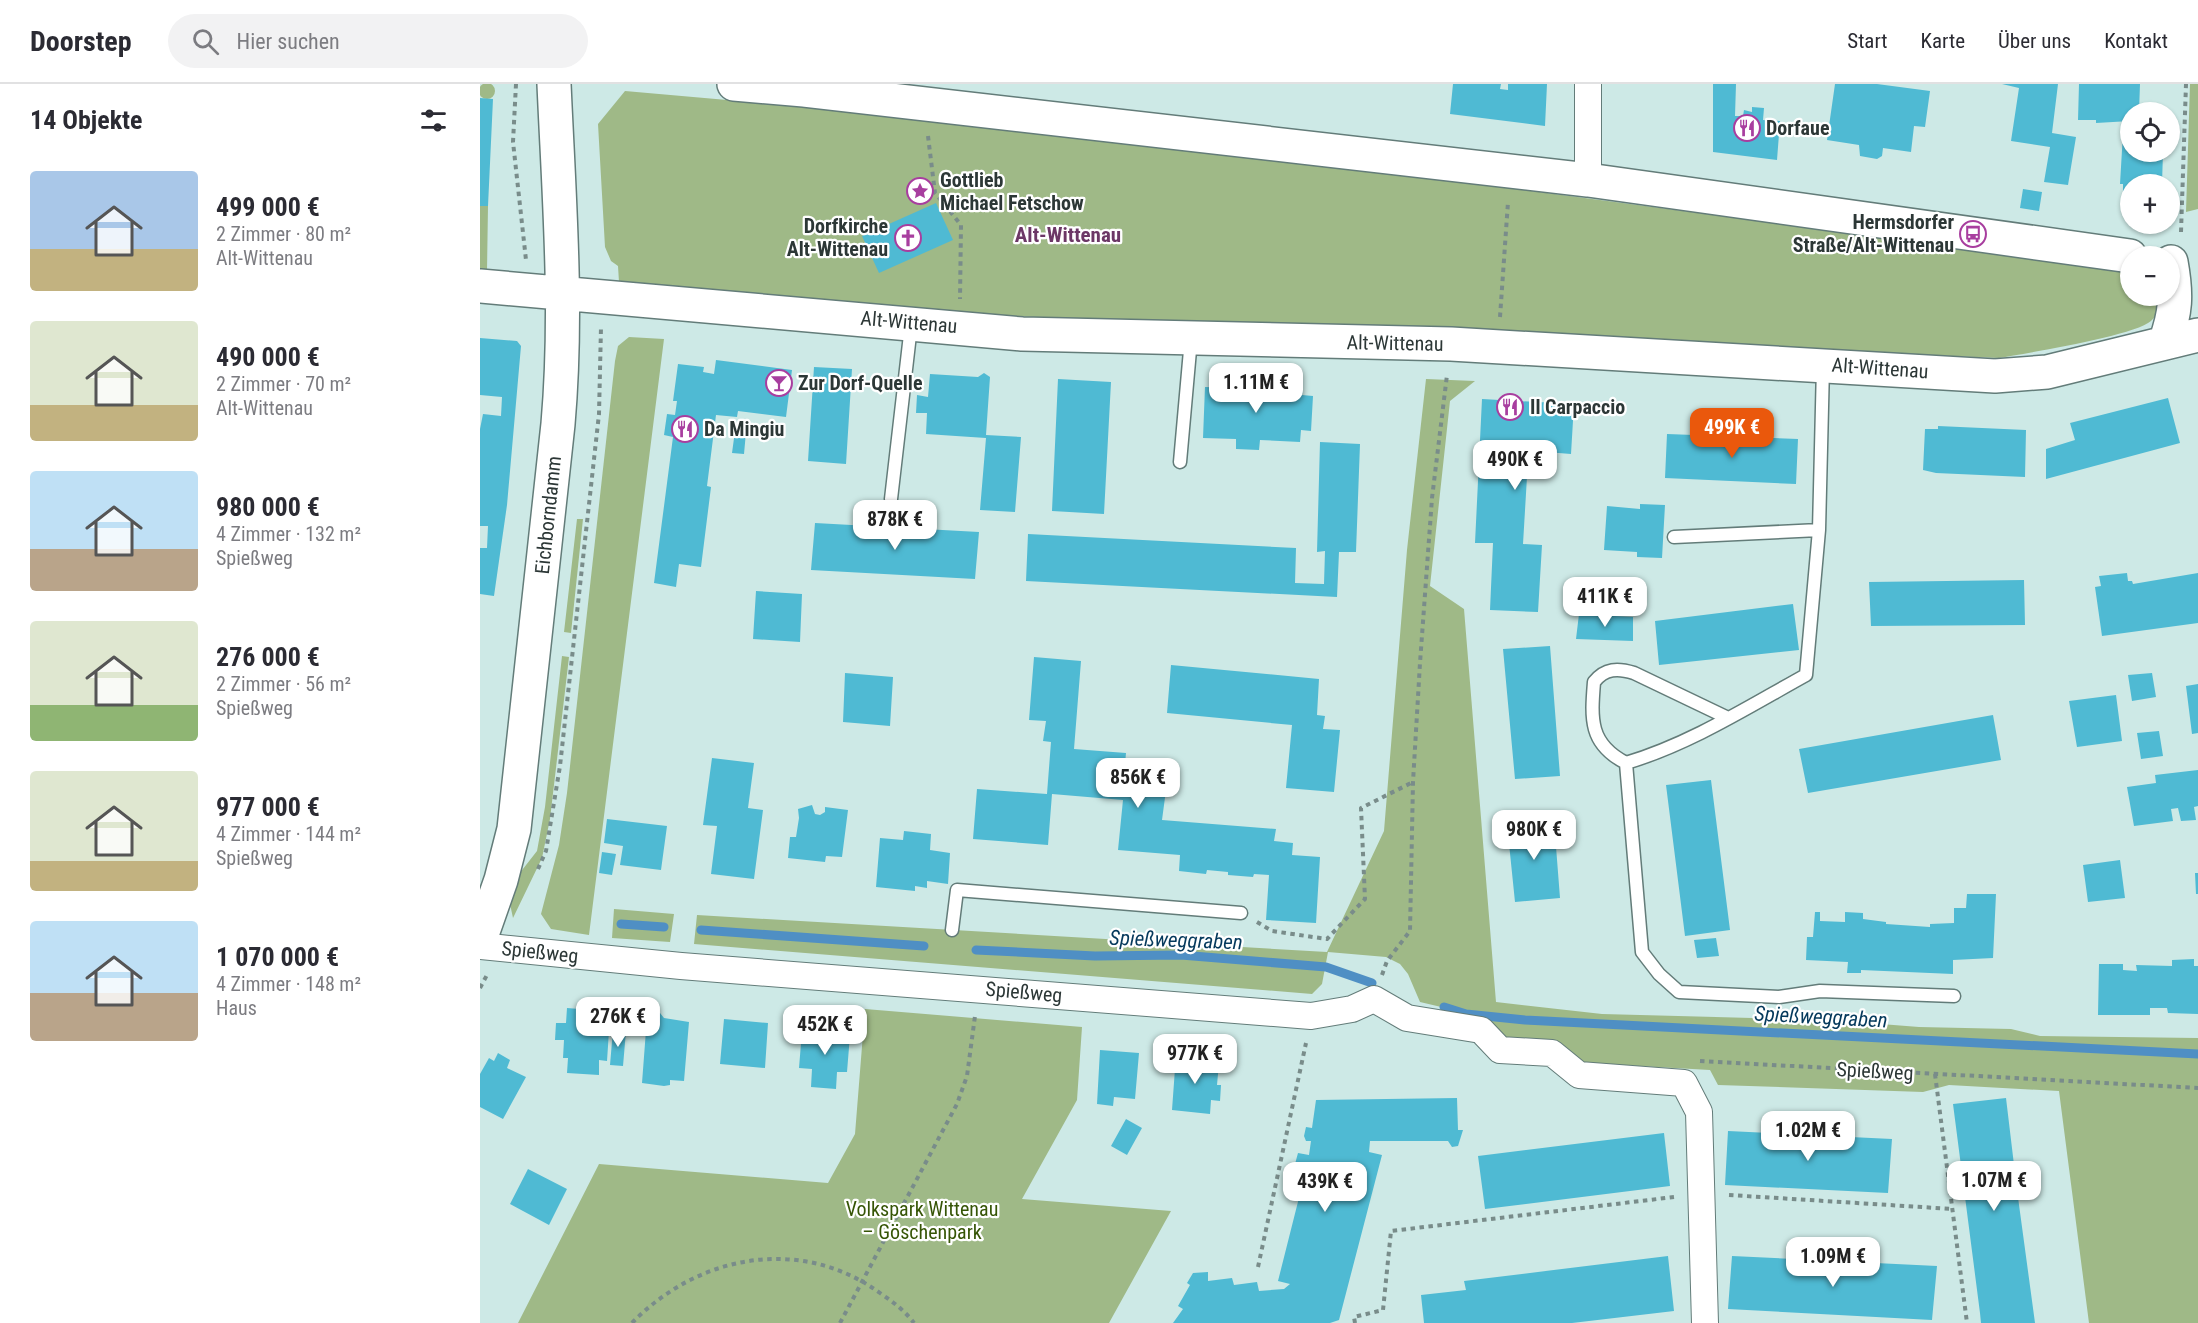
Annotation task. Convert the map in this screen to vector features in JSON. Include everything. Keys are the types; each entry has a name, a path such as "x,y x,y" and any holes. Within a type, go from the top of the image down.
{"main road":[{"name":"Eichborndamm","path":"485,955 514,829 521,782 563,365 564,292 554,84"},
{"path":"734,84 1588,180 2120,255"},
{"name":"Alt-Wittenau","path":"480,286 1022,333 1451,344 1823,364 1995,376 2047,372 2198,335"},
{"path":"2165,343 2175,316 2175,306"}],"street":[{"path":"1588,84 1588,180"},
{"name":"Spießweg","path":"480,946 681,966 1311,1016 1352,1009 1374,999"},
{"path":"1374,999 1407,1018 1481,1030 1500,1050 1552,1053 1579,1075 1684,1083 1699,1112 1705,1323"}],"lane":[{"path":"891,499 911,322"},
{"path":"1180,462 1191,338"},
{"path":"1728,718 1634,673 1618,668 1607,671 1594,682 1591,717 1597,737 1612,756 1626,764 1652,756 1728,718 1806,675 1819,530 1823,364"},
{"path":"1674,537 1819,530"},
{"path":"1626,764 1642,952 1659,974 1679,992 1779,997 1820,991 1954,996"},
{"path":"952,930 957,890 1241,914"}],"path":[{"path":"516,84 513,142 525,245"},
{"path":"2181,232 2186,84"},
{"path":"940,106 927,137 935,193 961,225 960,326"},
{"path":"1498,347 1509,171"},
{"path":"1374,999 1387,961 1410,930 1413,782 1432,498 1451,344"},
{"path":"534,879 546,851 560,766 599,414 602,346"},
{"path":"1241,914 1272,931 1327,939 1365,899 1361,808 1413,782"},
{"path":"480,988 485,955"},
{"path":"840,1323 957,1104 967,1076 978,988"},
{"path":"1258,1267 1311,1016"},
{"name":"Spießweg","path":"1697,1061 2198,1088"},
{"path":"1935,1074 1967,1323"},
{"path":"1356,1323 1354,1317 1383,1310 1391,1231 1701,1194 1953,1209"},
{"path":"632,1323 653,1302 692,1277 723,1265 756,1259 794,1259 831,1268 864,1281 906,1312 914,1323"}],"green space":[{"path":"487,83 493,85 493,97 487,99 481,97 481,85"},
{"path":"2190,84 2198,84 2198,209 2186,212"},
{"path":"625,91 1086,132 2120,269 2120,306 2159,306 2151,321 2141,327 2079,343 1999,358 985,315 619,282 618,266 611,261 605,247 598,124"},
{"path":"480,205 488,206 487,271 480,270"},
{"path":"629,337 664,339 589,935 551,929 541,914 559,845 567,793 615,361 618,346"},
{"path":"1426,379 1475,381 1450,401 1430,586 1464,609 1496,1002 1602,1014 1830,1020 1919,1027 2011,1029 2040,1036 2198,1038 2198,1323 2089,1323 2059,1091 1949,1085 1923,1092 1718,1085 1710,1070 1585,1063 1560,1043 1506,1039 1488,1018 1420,1002 1408,974 1400,964 1386,957 1328,952 1322,984 1312,994 694,944 697,915 1327,952 1384,831 1407,550"},
{"path":"577,519 583,519 571,633 564,632"},
{"path":"562,656 569,657 550,819 542,858 513,918 510,904 519,874 537,851 545,807"},
{"path":"614,909 674,914 670,942 612,938"},
{"name":"Volkspark Wittenau – Göschenpark","path":"865,1009 1082,1027 1077,1100 1022,1199 1171,1211 1109,1323 518,1323 599,1164 828,1183 855,1134"}],"building":[{"path":"1453,84 1501,84 1500,89 1508,90 1508,84 1547,84 1545,126 1450,114"},
{"path":"1713,84 1736,84 1735,116 1743,116 1744,110 1752,112 1752,107 1764,108 1763,120 1780,121 1777,160 1713,152"},
{"path":"1835,84 1877,84 1930,91 1925,127 1914,126 1911,152 1883,148 1882,156 1877,159 1860,156 1859,145 1827,140"},
{"path":"2002,84 2058,84 2052,133 2076,137 2068,185 2044,182 2050,147 2011,141 2019,88"},
{"path":"2079,84 2140,84 2139,102 2120,102 2120,122 2096,123 2096,120 2078,120"},
{"path":"480,98 493,99 488,206 480,206"},
{"path":"2121,162 2163,162 2162,174 2121,174"},
{"path":"2023,189 2042,192 2039,211 2020,208"},
{"name":"Dorfkirche Alt-Wittenau","path":"936,203 953,240 879,273 862,236"},
{"path":"480,338 517,341 521,346 507,505 494,596 480,594 480,548 487,548 488,526 480,526 480,429 483,414 501,416 502,397 480,395"},
{"path":"716,360 792,370 786,417 738,411 737,417 716,415 707,486 711,487 701,567 679,564 676,587 654,583 673,437 664,435 667,414 675,415 677,401 673,401 678,364 704,367 703,372 714,374"},
{"path":"814,367 852,369 846,464 808,461"},
{"path":"984,373 990,377 986,435 1021,437 1015,512 980,510 986,438 926,434 927,413 916,413 917,395 928,397 930,374 978,377"},
{"path":"1058,379 1111,382 1104,514 1052,511"},
{"path":"1243,379 1265,379 1265,389 1303,390 1302,395 1313,396 1311,431 1301,430 1300,442 1260,440 1259,450 1236,449 1236,439 1203,438 1205,387 1243,388"},
{"path":"2168,398 2180,443 2046,479 2046,449 2075,440 2070,423"},
{"path":"1482,399 1574,404 1571,454 1546,452 1545,460 1528,460 1523,544 1542,545 1538,612 1490,610 1493,543 1475,543"},
{"path":"1938,426 2026,430 2025,477 1936,473 1923,470 1925,429 1938,429"},
{"path":"735,431 746,432 744,454 732,453"},
{"path":"1667,434 1798,439 1796,484 1665,478"},
{"path":"1320,442 1360,444 1356,552 1339,552 1337,597 1026,581 1028,534 1296,548 1295,583 1324,584 1325,551 1317,552"},
{"path":"1640,504 1665,505 1662,558 1637,557 1637,552 1604,550 1607,506 1640,509"},
{"path":"815,523 979,532 975,579 811,570"},
{"path":"2127,573 2128,581 2132,581 2133,584 2198,573 2198,623 2102,636 2095,587 2101,586 2099,576"},
{"path":"2024,580 2025,625 1871,626 1869,582"},
{"path":"756,591 802,594 800,642 753,639"},
{"path":"1793,604 1799,650 1659,665 1655,621"},
{"path":"1579,614 1633,617 1633,641 1576,639"},
{"path":"1550,646 1560,776 1515,779 1503,649"},
{"path":"1034,657 1081,661 1074,749 1126,753 1123,786 1166,790 1162,820 1276,829 1274,841 1293,843 1292,855 1320,857 1316,923 1266,920 1269,875 1254,874 1253,877 1207,870 1206,874 1179,871 1180,855 1118,850 1123,800 1052,794 1048,845 973,839 977,789 1047,794 1051,742 1043,741 1046,721 1029,720"},
{"path":"1171,665 1319,679 1317,715 1325,716 1323,729 1340,730 1334,792 1286,788 1292,725 1167,713"},
{"path":"845,673 893,677 890,726 843,722"},
{"path":"2152,673 2156,697 2132,701 2128,675"},
{"path":"2198,684 2198,733 2192,734 2186,686"},
{"path":"2116,695 2122,741 2077,747 2069,701"},
{"path":"1993,715 2001,760 1808,793 1799,749"},
{"path":"2159,731 2163,756 2141,759 2137,733"},
{"path":"712,758 754,763 748,808 763,810 754,879 711,874 717,826 703,825"},
{"path":"2198,770 2198,806 2194,807 2196,820 2181,821 2178,808 2171,809 2173,821 2134,826 2127,787 2156,783 2155,775"},
{"path":"1711,780 1730,930 1685,936 1666,785"},
{"path":"812,805 815,814 820,815 825,812 825,807 848,810 842,857 826,856 825,862 788,858 790,837 796,837 798,809"},
{"path":"607,819 667,826 661,870 620,865 623,846 604,843"},
{"path":"1554,821 1560,898 1515,902 1507,824"},
{"path":"904,831 931,834 930,850 950,853 948,884 927,881 927,888 915,886 915,891 876,887 880,838 903,840"},
{"path":"602,852 616,854 612,875 599,873"},
{"path":"2120,860 2125,898 2088,902 2083,865"},
{"path":"2195,873 2198,873 2198,894 2196,894"},
{"path":"1967,894 1996,894 1993,958 1953,960 1953,974 1861,970 1861,973 1847,973 1848,962 1806,960 1807,937 1813,937 1815,912 1820,912 1820,921 1845,922 1845,912 1863,913 1863,919 1886,922 1886,924 1930,927 1930,924 1954,923 1954,908 1966,908"},
{"path":"1716,938 1719,956 1697,958 1694,940"},
{"path":"2194,959 2194,966 2198,966 2198,1014 2168,1013 2167,1008 2150,1008 2150,1015 2098,1015 2099,964 2123,964 2123,970 2137,971 2136,965 2172,966 2172,960"},
{"path":"567,1008 604,1011 603,1030 609,1031 607,1061 599,1060 599,1075 567,1073 568,1058 563,1058 564,1040 555,1040 556,1023 566,1023"},
{"path":"660,1013 664,1018 689,1022 684,1081 670,1080 670,1085 664,1086 642,1083 647,1017"},
{"path":"724,1019 768,1023 765,1068 720,1064"},
{"path":"830,1028 845,1028 845,1035 850,1035 847,1072 837,1072 836,1089 811,1087 812,1069 799,1068 802,1031 829,1033"},
{"path":"613,1030 626,1031 623,1066 610,1065"},
{"path":"1100,1050 1139,1053 1135,1099 1114,1097 1113,1106 1097,1104"},
{"path":"498,1053 510,1060 507,1068 526,1077 503,1119 480,1107 480,1074 489,1058 494,1061"},
{"path":"1176,1055 1198,1057 1198,1062 1219,1063 1217,1085 1221,1085 1220,1101 1211,1100 1210,1114 1172,1110"},
{"path":"1457,1098 1458,1130 1463,1130 1458,1146 1452,1147 1448,1141 1370,1141 1369,1152 1382,1155 1339,1320 1330,1323 1173,1323 1183,1309 1178,1306 1190,1285 1187,1283 1193,1273 1208,1272 1208,1281 1232,1278 1234,1285 1257,1282 1259,1291 1284,1289 1290,1284 1278,1281 1307,1166 1295,1164 1298,1153 1309,1155 1311,1141 1306,1141 1304,1136 1306,1127 1312,1128 1316,1100"},
{"path":"2006,1098 2035,1323 1981,1323 1953,1104"},
{"path":"1126,1119 1142,1128 1127,1155 1111,1146"},
{"path":"1728,1131 1892,1139 1888,1193 1725,1185"},
{"path":"1664,1133 1670,1186 1485,1209 1478,1156"},
{"path":"528,1169 567,1189 549,1225 510,1204"},
{"path":"1668,1256 1674,1311 1572,1323 1424,1323 1421,1295 1466,1290 1464,1281"},
{"path":"1732,1256 1937,1266 1932,1320 1728,1309"}],"waterway":[{"name":"Spießweggraben","path":"621,924 664,927"},
{"name":"Spießweggraben","path":"701,930 924,946"},
{"name":"Spießweggraben","path":"976,950 1095,956 1181,955 1326,967 1372,983"},
{"name":"Spießweggraben","path":"1444,1007 1466,1014 1525,1020 2198,1054"}],"place":[{"name":"Dorfaue","path":"1747,128"},
{"name":"Gottlieb Michael Fetschow","path":"920,191"},
{"name":"Hermsdorfer Straße/Alt-Wittenau","path":"1973,234"},
{"name":"Dorfkirche Alt-Wittenau","path":"908,238"},
{"name":"Zur Dorf-Quelle","path":"779,383"},
{"name":"Il Carpaccio","path":"1510,407"},
{"name":"Da Mingiu","path":"685,429"}],"district":[{"name":"Alt-Wittenau","path":"1068,235"}]}
